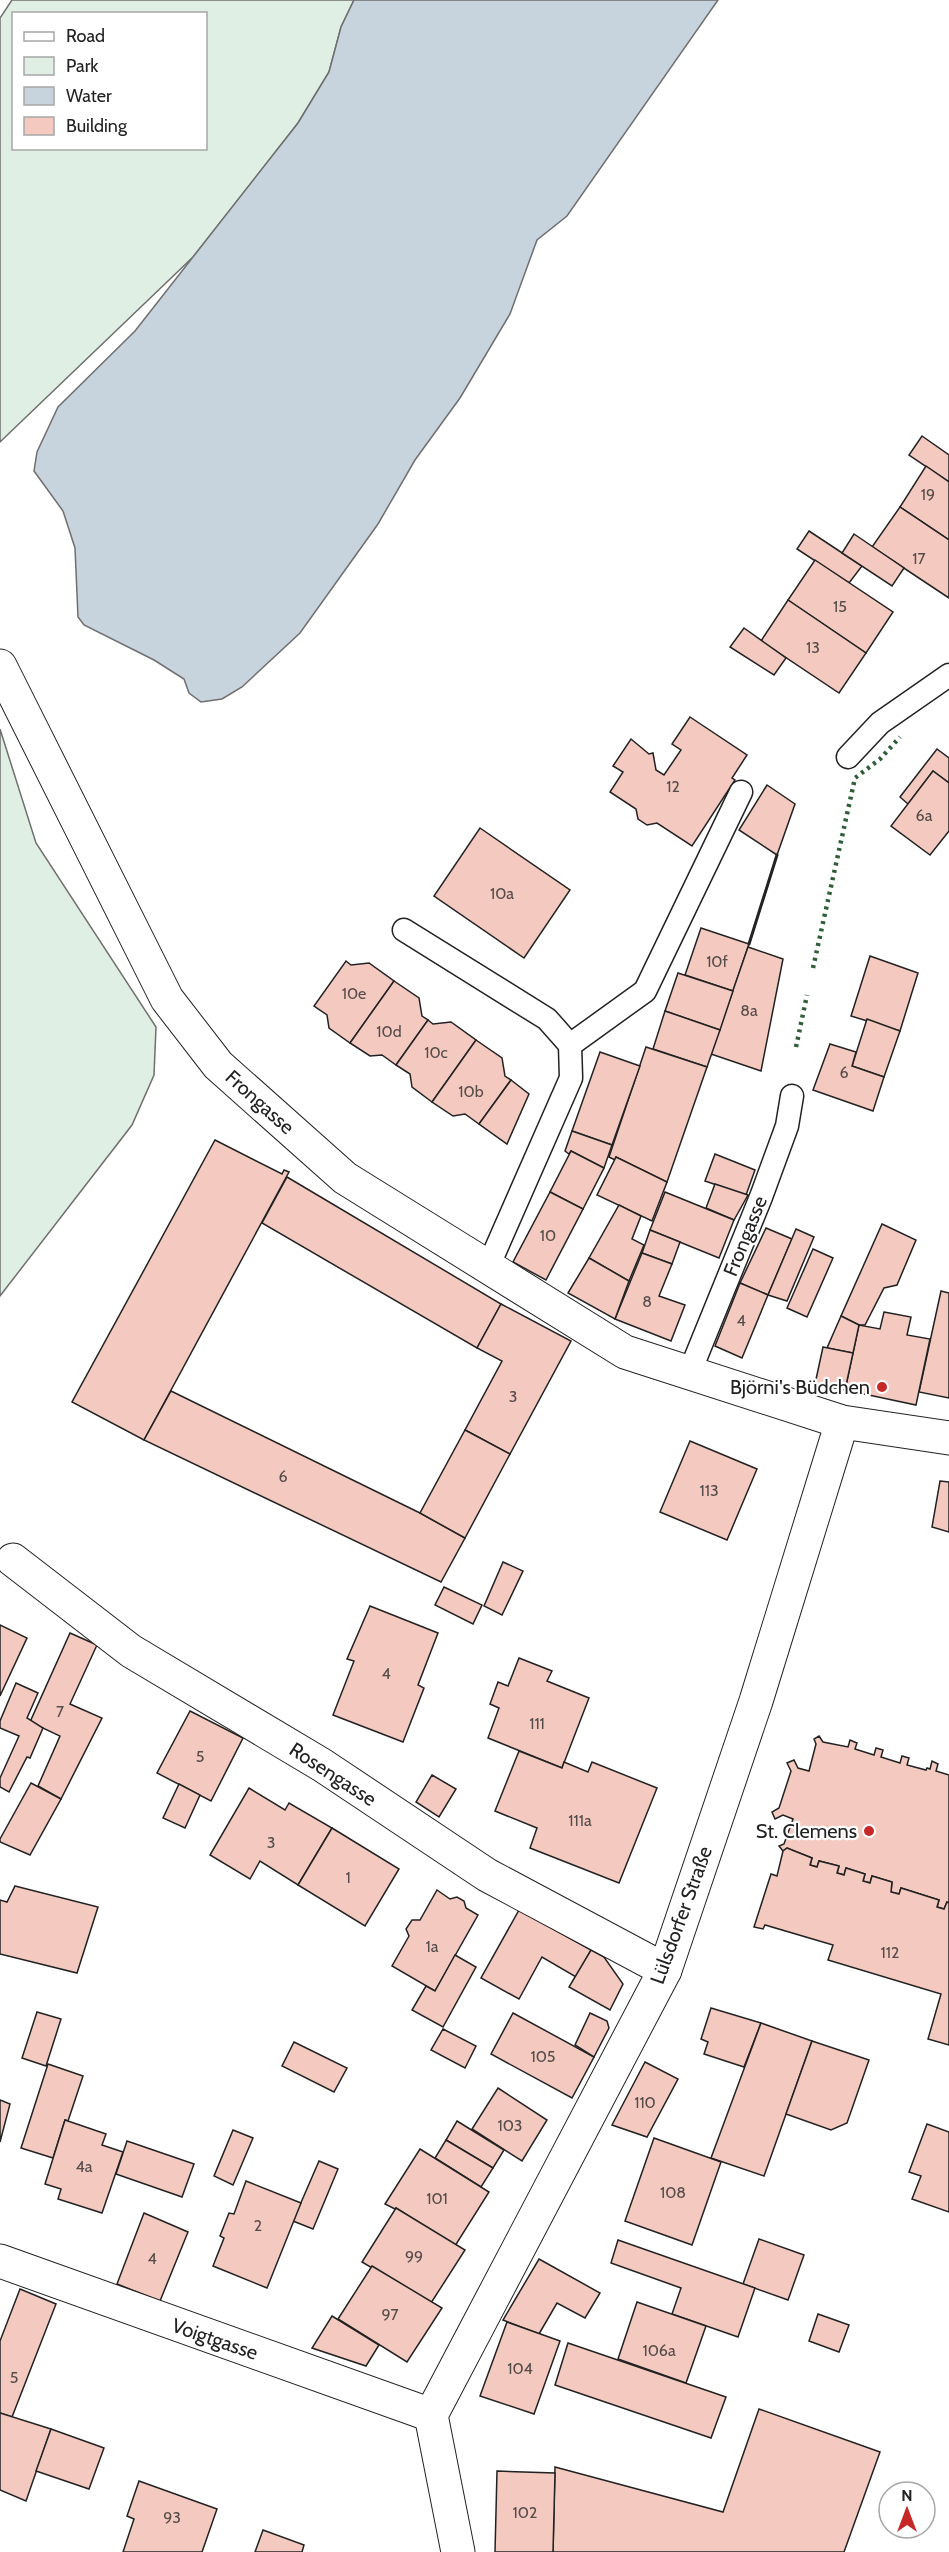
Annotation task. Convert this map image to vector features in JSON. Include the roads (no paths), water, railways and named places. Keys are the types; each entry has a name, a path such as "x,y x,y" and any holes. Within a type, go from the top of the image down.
{"street":[{"name":"Frongasse","path":"0,666 167,999 218,1065 345,1178 625,1352 842,1422"},
{"path":"842,1422 949,1438"},
{"name":"Lülsdorfer Straße","path":"431,2415 665,1970 756,1701 842,1422"},
{"name":"Rosengasse","path":"13,1560 131,1651 322,1764 487,1875 665,1970"},
{"name":"Voigtgasse","path":"0,2261 431,2415"},
{"path":"431,2415 458,2552"}],"lane":[{"path":"848,757 880,723 949,675"},
{"path":"570,1045 645,991 741,792"},
{"path":"404,930 547,1018 570,1045 571,1078 488,1267"},
{"name":"Frongasse","path":"689,1374 761,1197 787,1126 792,1096"}],"water":[{"path":"354,0 718,0 567,216 537,240 510,314 460,398 415,460 378,524 300,633 242,687 222,699 201,702 189,693 184,679 154,660 84,625 78,617 75,548 63,511 34,471 37,452 58,407 135,331 298,123 329,72 341,27"}],"place":[{"name":"Björni's Büdchen","path":"882,1387"},
{"name":"St. Clemens","path":"869,1831"}]}
